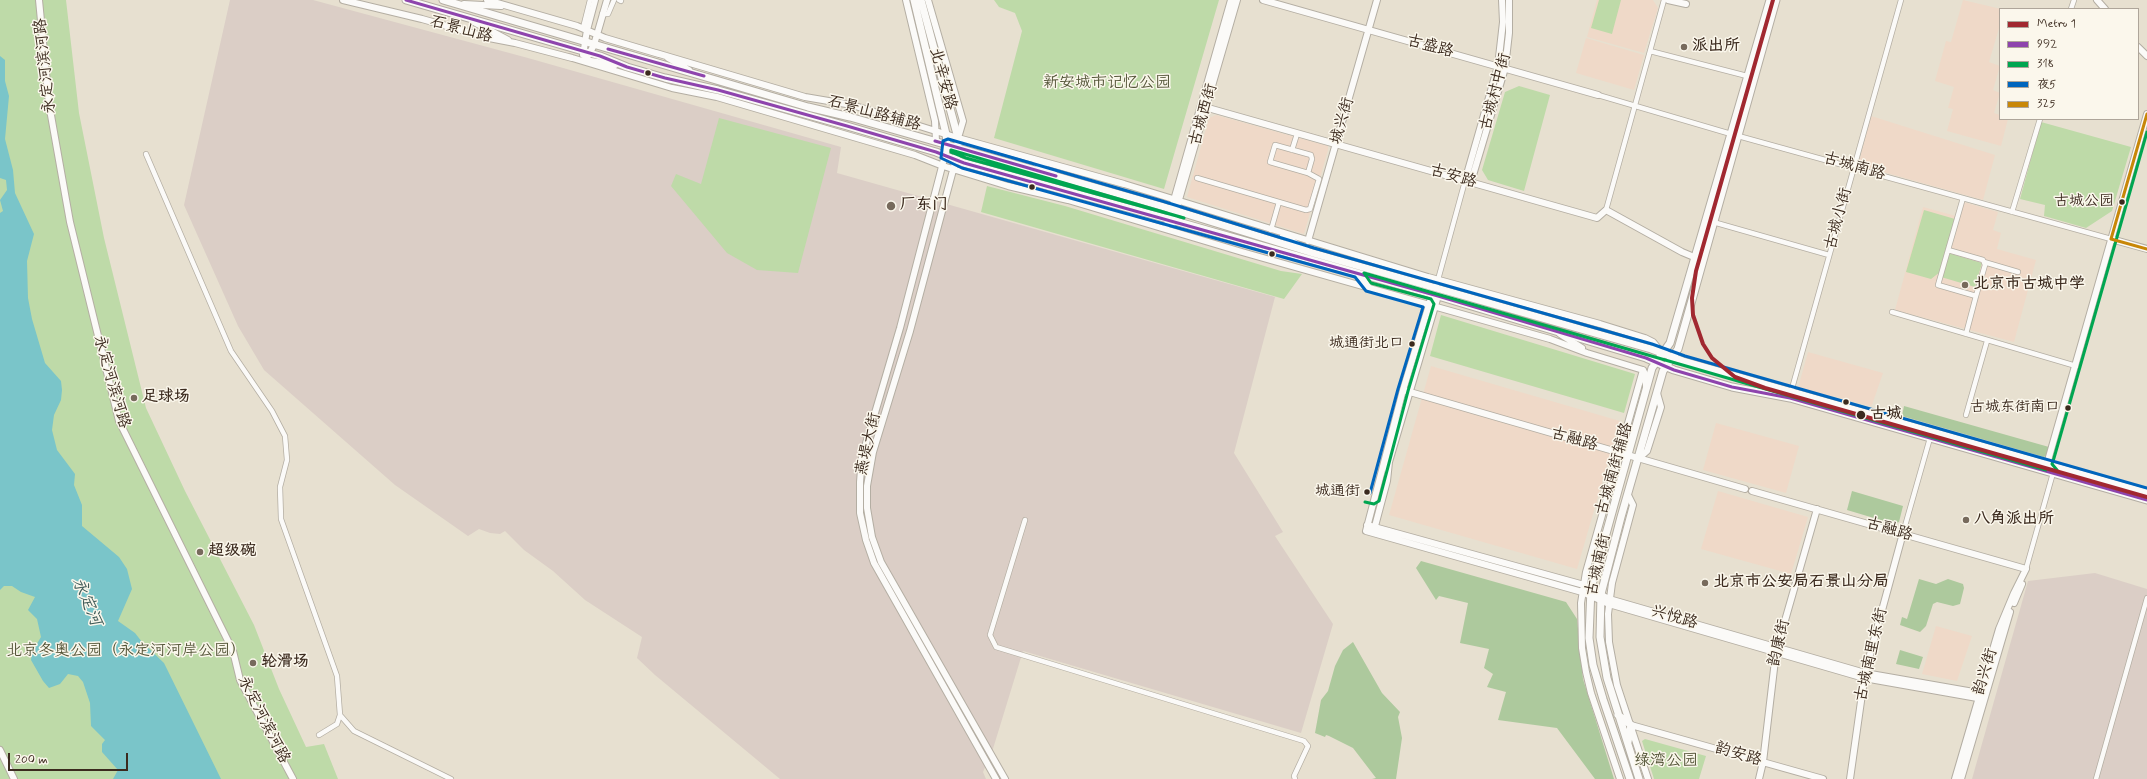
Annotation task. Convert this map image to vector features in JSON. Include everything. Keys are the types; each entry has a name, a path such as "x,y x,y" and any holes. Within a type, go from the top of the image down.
{"main road":[{"name":"石景山路","path":"406,0 586,56 734,94 1435,296 1646,358 1666,367 1732,387 1790,398 2147,500"},
{"name":"石景山路","path":"443,0 808,107 958,147 1058,177 1174,209 1313,253 1436,287 1672,357"},
{"name":"北辛安路","path":"914,0 946,134 947,144 945,155"},
{"name":"北辛安路","path":"921,0 958,138 956,159"},
{"path":"1734,135 1747,76 1770,0"},
{"path":"1734,135 1776,0"},
{"name":"古城南街","path":"1639,779 1607,678 1602,653 1600,597 1657,393 1666,367 1678,348 1713,222 1734,135"},
{"name":"古城南街","path":"1630,779 1602,699 1593,665 1589,638 1590,592 1646,388 1656,362 1670,343 1694,257 1734,135"},
{"path":"1358,274 1368,286"},
{"path":"1672,357 2147,493"},
{"path":"1618,715 1631,725 1628,744"}],"street":[{"name":"永定河滨河路","path":"39,0 49,104 70,222 119,420 233,651 240,680 293,779"},
{"name":"石景山路","path":"343,0 422,19 489,38 515,42 569,57 586,56"},
{"path":"487,0 532,12 656,53 673,60 692,72"},
{"path":"586,56 585,29 590,0"},
{"path":"585,29 596,0"},
{"path":"586,56 594,45 607,0"},
{"path":"602,14 608,14 614,0"},
{"path":"906,0 936,130 936,141"},
{"path":"912,24 914,0"},
{"path":"928,0 963,121 958,138"},
{"name":"古城西街","path":"1204,106 1231,0"},
{"name":"古城西街","path":"1168,229 1237,0"},
{"name":"古盛路","path":"1263,0 1598,95"},
{"name":"城兴街","path":"1308,241 1378,0"},
{"name":"古城村中街","path":"1468,181 1498,66 1503,22 1502,0"},
{"name":"古城村中街","path":"1468,181 1505,68 1509,33 1509,0"},
{"path":"1664,0 1606,210 1682,252 1694,257"},
{"path":"1668,0 1686,4"},
{"name":"古城小街","path":"1791,392 1901,0"},
{"path":"2097,0 2104,8"},
{"path":"454,3 501,6 532,12"},
{"path":"469,19 515,42"},
{"path":"2139,48 2147,56"},
{"path":"1650,51 1747,76"},
{"name":"石景山路辅路","path":"656,53 783,91 852,105 1030,159 1124,184 1308,241 1645,338 1653,342 1662,353"},
{"name":"石景山路辅路","path":"569,57 672,88 724,99 915,155 943,166 1037,194 1068,200 1242,252 1368,286 1550,339 1642,370"},
{"path":"783,91 808,107"},
{"name":"古城南路","path":"1598,95 1734,135 2111,239"},
{"name":"古安路","path":"1204,106 1297,134 1597,218 1606,210"},
{"path":"2053,472 2048,465 2147,114"},
{"path":"2012,212 2040,120"},
{"path":"1292,150 1297,134"},
{"path":"1197,178 1279,202 1310,209 1319,179 1308,173 1270,162 1275,145 1311,155 1312,158 1308,173"},
{"path":"146,154 231,351 272,411 285,436 287,460 280,487 281,520 337,676 340,714 337,724 319,735"},
{"name":"燕堤大街","path":"945,155 900,328 862,457 860,513 866,540 874,563 996,779"},
{"name":"燕堤大街","path":"956,159 910,331 873,452 867,486 867,508 872,537 882,562 1005,779"},
{"path":"1030,159 1058,177"},
{"path":"1436,287 1468,181"},
{"path":"1963,198 1938,286 1976,296"},
{"path":"1279,202 1271,230 1313,253"},
{"path":"1713,222 1829,255"},
{"path":"2111,239 2147,249"},
{"path":"1948,250 2018,272"},
{"path":"1966,334 1985,265 1984,262"},
{"path":"1432,305 1410,393 1389,462 1387,481 1373,530 1366,531 1403,390 1435,296"},
{"path":"1892,312 2076,366"},
{"path":"1558,333 1598,356"},
{"path":"1966,415 1987,341"},
{"path":"1642,370 1645,374 1646,388"},
{"name":"古城南街辅路","path":"1620,779 1591,693 1586,672 1581,629 1582,592 1642,370"},
{"name":"古融路","path":"1403,390 1745,489"},
{"path":"1903,533 1930,438"},
{"name":"韵兴街","path":"1960,779 2003,617 2026,570 2053,472"},
{"name":"古融路","path":"1752,491 1903,533 2026,570"},
{"name":"古城南街辅路","path":"1628,495 1633,505 1617,559 1609,602 1609,642 1611,661 1617,685 1648,779"},
{"name":"韵康街","path":"1759,779 1763,762 1776,650 1817,509"},
{"path":"1025,520 990,635 996,647 1304,741 1308,746 1294,776 1295,779"},
{"name":"兴悦路","path":"1373,530 1584,585 1590,592 1609,602 1864,675 1981,696"},
{"name":"兴悦路","path":"1373,530 1582,592 1590,592"},
{"name":"古城南里东街","path":"1850,779 1864,675 1903,533"},
{"path":"2096,779 2147,598"},
{"name":"韵兴街","path":"1955,779 1981,696"},
{"path":"340,714 354,731 452,779"},
{"name":"韵安路","path":"1631,725 1823,779"},
{"path":"0,750 14,779"}],"shaded area":[{"path":"230,0 313,0 528,58 841,147 837,173 1275,297 1234,453 1283,532 1275,536 1333,624 1301,733 1023,651 992,752 983,772 986,779 780,779 655,675 637,658 642,637 585,600 553,571 524,550 505,531 500,534 490,533 479,529 468,536 395,485 264,370 238,326 184,205"},
{"path":"1597,0 1653,0 1658,8 1644,53 1587,37"},
{"path":"1963,0 1999,9 1999,28 1989,62 1999,66 1993,90 1999,93 1994,113 1999,115 1999,120 2008,120 2001,146 1947,131 1953,109 1948,108 1954,87 1935,81 1946,41 1951,42"},
{"path":"1586,38 1644,55 1634,90 1576,73"},
{"path":"1216,115 1328,146 1304,234 1187,197 1209,118"},
{"path":"1871,116 1995,155 1983,200 1858,165"},
{"name":"北京市古城中学","path":"1960,201 1998,212 1993,230 2001,233 1997,249 2036,260 2014,342 1895,310 1923,207 1956,216"},
{"path":"1808,352 1883,373 1872,405 1870,406 1833,396 1830,398 1798,388"},
{"path":"1431,366 1620,421 1577,569 1389,515"},
{"path":"1716,423 1799,446 1786,493 1703,470"},
{"path":"1718,491 1808,517 1791,574 1701,549"},
{"path":"2095,573 2147,589 2147,779 1972,779 2028,581"},
{"path":"1936,626 1972,636 1957,681 1922,674"}],"green space":[{"name":"北京冬奥公园（永定河河岸公园）","path":"0,0 66,0 79,113 104,238 146,408 185,491 254,625 279,689 306,747 324,744 338,779 0,779"},
{"name":"新安城市记忆公园","path":"994,0 1219,0 1164,189 994,138 1022,31 1015,13 999,7"},
{"path":"1599,0 1621,0 1612,34 1591,28"},
{"path":"1519,86 1550,95 1524,191 1488,180 1482,170 1505,92"},
{"path":"719,118 831,148 798,273 757,270 727,253 671,186 676,174 701,184"},
{"name":"古城公园","path":"2041,122 2131,147 2112,211 2086,228 2044,216 2045,205 2020,199"},
{"path":"987,186 1065,206 1281,271 1302,274 1284,299 981,212"},
{"path":"1924,210 1955,219 1940,272 1931,279 1906,272"},
{"path":"1948,253 1982,263 1975,287 1941,277"},
{"path":"1441,315 1635,374 1624,413 1430,356"},
{"path":"1904,406 2049,447 2047,455 2044,457 1902,416"},
{"path":"1852,491 1903,506 1899,522 1894,524 1847,510"},
{"path":"1421,561 1566,602 1577,619 1583,679 1614,779 1595,779 1557,728 1498,720 1506,692 1487,687 1493,674 1484,668 1489,649 1460,643 1468,603 1439,596 1436,600 1416,568"},
{"path":"1919,579 1936,584 1948,579 1963,584 1964,588 1960,604 1953,606 1937,602 1933,604 1926,626 1920,632 1900,625 1902,617 1907,619"},
{"path":"1353,642 1382,693 1400,712 1398,717 1402,738 1396,779 1372,779 1376,778 1353,748 1329,736 1326,735 1325,737 1315,733 1321,700 1328,691 1335,666 1343,650"},
{"path":"1900,650 1923,657 1919,669 1896,664"},
{"name":"绿湾公园","path":"1645,739 1706,756 1699,779 1654,779 1642,741"}],"water":[{"name":"永定河","path":"0,56 5,60 5,81 9,96 5,139 13,170 15,193 34,234 27,261 28,298 32,319 45,363 61,381 61,400 54,415 52,430 57,450 75,474 74,485 82,505 82,526 119,557 127,569 132,589 118,621 135,633 142,642 164,663 221,779 113,779 118,770 102,752 102,744 105,740 91,726 90,703 83,682 78,676 68,674 60,684 49,688 43,681 31,660 32,652 41,637 37,619 28,610 35,597 21,592 12,586 4,586 0,590 0,213 3,211 0,200 7,190 6,180 0,178"}],"metro line":[{"name":"1","path":"1773,0 1696,271 1692,298 1693,315 1703,344 1712,358 1735,377 1765,388 2147,497"}],"transit line":[{"name":"992","path":"406,0 600,56 627,67 665,78 718,90 847,126 936,152 964,163 1438,296 1646,358 1674,370 1732,387 1790,398 2147,500"},
{"name":"992","path":"608,49 704,76"},
{"name":"325","path":"2111,239 2147,114"},
{"name":"318","path":"2057,470 2052,464 2147,132"},
{"name":"夜5","path":"1367,492 1370,493 1398,389 1423,307 1366,291 1355,277 962,168 941,158 943,141 948,139 1162,201 1314,248 1652,344 1685,356 2147,488"},
{"name":"992","path":"935,141 1056,176"},
{"name":"318","path":"951,150 1160,211 1184,218 966,158 951,152 951,150"},
{"name":"325","path":"2111,239 2147,249"},
{"name":"318","path":"1365,502 1374,504 1379,501 1408,391 1434,304 1431,299 1371,283 1364,273 2046,470"}],"place":[{"name":"派出所","path":"1684,47"},
{"name":"古城公园","path":"2122,202"},
{"name":"厂东门","path":"891,206"},
{"name":"北京市古城中学","path":"1965,285"},
{"name":"城通街北口","path":"1412,344"},
{"name":"足球场","path":"134,398"},
{"name":"古城东街南口","path":"2068,408"},
{"name":"古城","path":"1861,415"},
{"name":"城通街","path":"1367,492"},
{"name":"八角派出所","path":"1966,520"},
{"name":"超级碗","path":"200,552"},
{"name":"北京市公安局石景山分局","path":"1705,583"},
{"name":"轮滑场","path":"253,663"}]}
